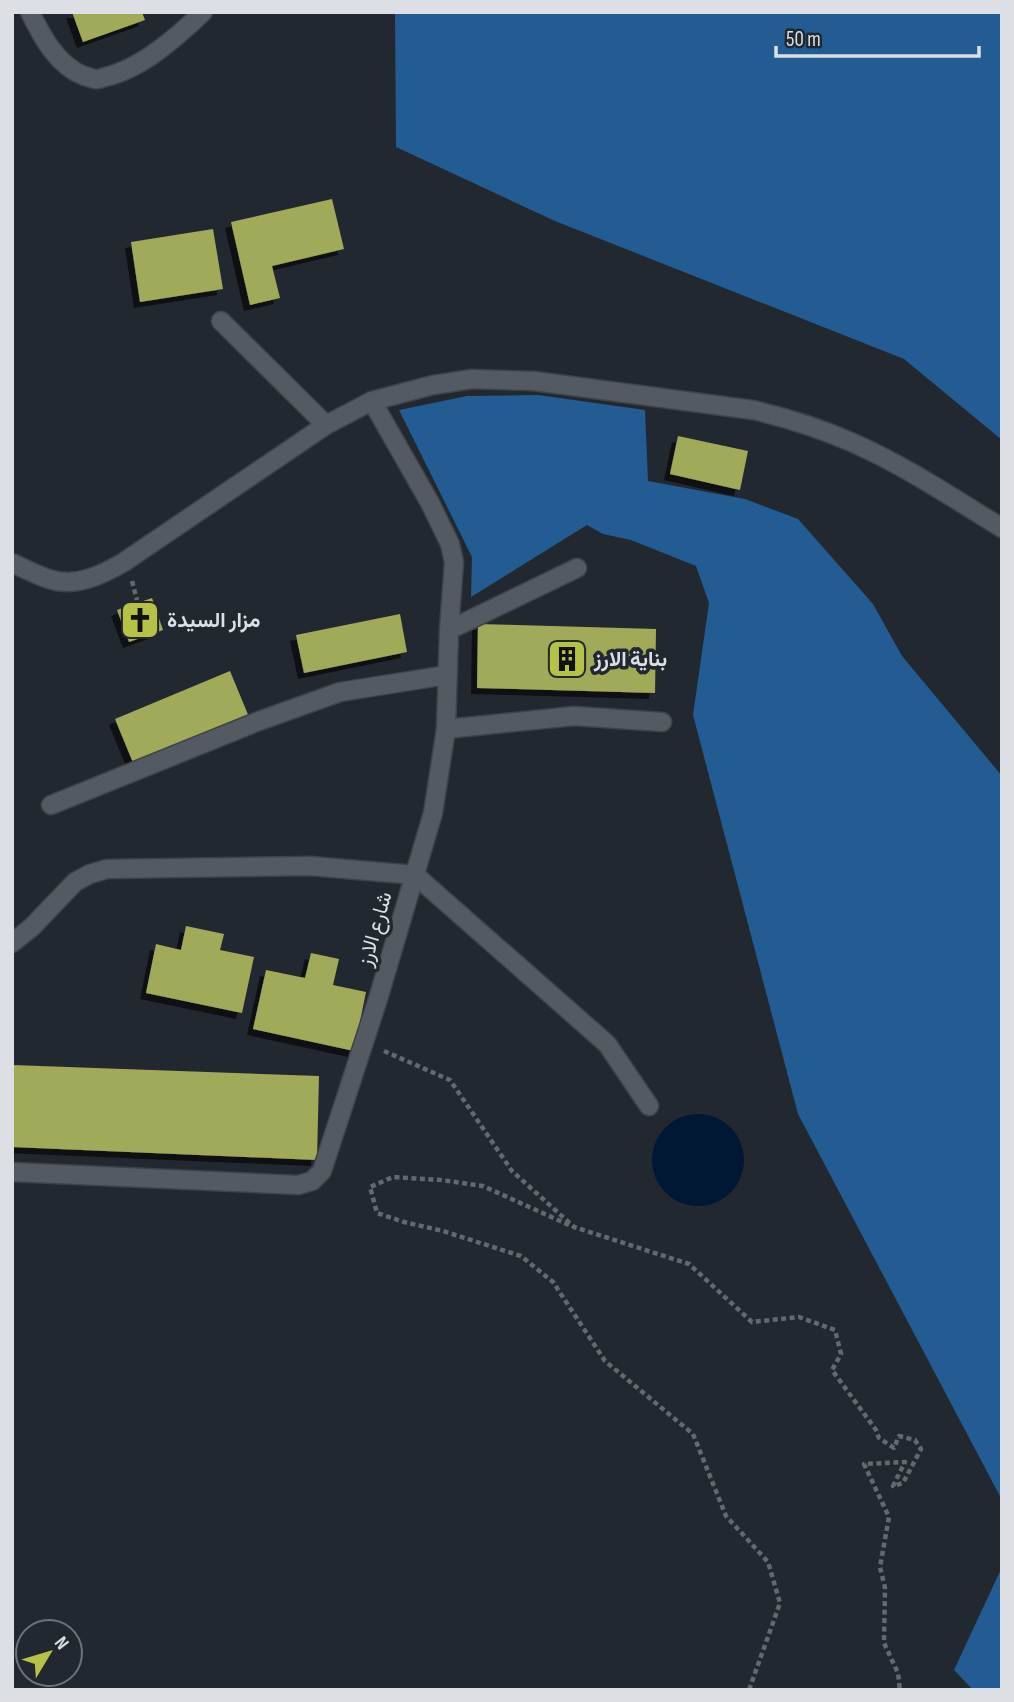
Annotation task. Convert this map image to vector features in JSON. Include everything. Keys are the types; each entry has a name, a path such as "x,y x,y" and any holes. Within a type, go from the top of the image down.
{"street":[{"path":"30,12 41,36 56,54 73,71 94,79 116,74 143,60 184,31 203,12"},
{"path":"221,321 326,425"},
{"path":"12,563 52,580 93,578 124,562 326,425 372,401 471,379 534,381 753,411 810,426 852,442 922,479 1002,528"},
{"name":"شارع الارز","path":"12,1172 298,1185 312,1181 322,1171 364,1043 433,813 446,729 454,562 450,544 372,401"},
{"path":"449,629 577,568"},
{"path":"51,805 260,721 340,692 447,675"},
{"path":"446,729 574,716 662,722"},
{"path":"12,943 32,928 75,882 107,869 311,866 415,875 607,1044 649,1106"}],"path":[{"path":"364,1043 450,1080 512,1171 574,1227"},
{"path":"749,1690 780,1603 768,1562 726,1516 693,1434 605,1361 553,1282 521,1256 377,1213 370,1187 393,1177 483,1186 574,1227 689,1264 751,1322 799,1317 835,1329 841,1354 832,1370 876,1430 878,1438 894,1448 899,1436 915,1440 921,1449 903,1483 893,1486 905,1462 864,1464 889,1517 880,1567 885,1588 884,1643 898,1673 900,1690"}],"shaded area":[{"path":"395,12 1002,12 1002,440 904,359 555,221 396,147"},
{"path":"538,395 645,410 648,481 745,499 798,519 873,604 902,656 1002,776 1002,1500 798,1114 693,715 709,603 696,566 631,540 603,534 587,525 471,597 472,557 399,410 467,396"},
{"path":"698,1114 724,1122 736,1134 744,1160 736,1186 724,1198 698,1206 672,1198 660,1186 652,1160 660,1134 672,1122"},
{"path":"1002,1567 1002,1690 973,1690 954,1670"}],"building":[{"path":"72,12 142,12 145,20 83,42"},
{"path":"332,199 344,249 272,266 280,298 250,305 231,222"},
{"path":"213,229 223,289 140,302 131,242"},
{"path":"678,436 748,451 740,490 670,474"},
{"name":"مزار السيدة","path":"152,598 163,630 129,642 117,610"},
{"path":"400,614 407,652 304,673 296,635"},
{"name":"بناية الارز","path":"478,624 656,629 655,693 477,688"},
{"path":"230,671 249,717 134,765 115,719"},
{"path":"186,926 224,934 220,950 254,957 242,1013 146,993 156,944 181,950"},
{"path":"311,953 339,959 333,985 366,992 354,1051 253,1029 266,970 305,978"},
{"path":"12,1065 319,1076 317,1160 12,1147"}],"place":[{"name":"مزار السيدة","path":"140,620"},
{"name":"بناية الارز","path":"567,659"}]}
